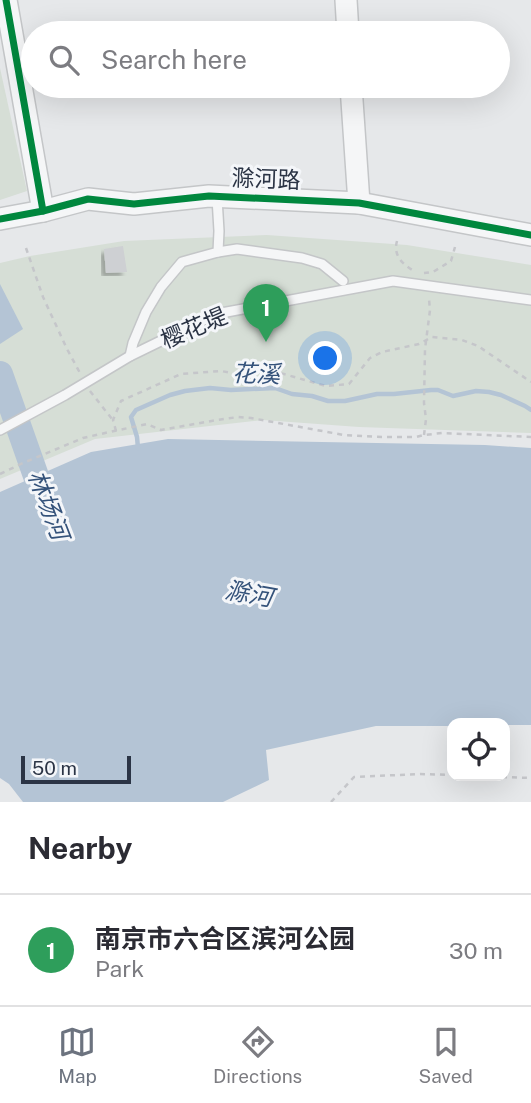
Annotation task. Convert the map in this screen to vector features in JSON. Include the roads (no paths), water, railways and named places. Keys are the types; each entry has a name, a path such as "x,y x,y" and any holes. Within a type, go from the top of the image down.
{"street":[{"path":"6,0 21,86"},
{"path":"346,0 347,21"},
{"path":"23,98 43,211"},
{"path":"352,98 359,203"},
{"name":"滁河路","path":"0,219 88,199 134,204 209,196 359,203 531,235"}],"lane":[{"path":"217,197 218,252"},
{"path":"130,356 146,312 161,287 182,262 237,249 302,258 322,264 343,281"},
{"name":"樱花堤","path":"0,430 130,356 216,314 393,281 531,300"}],"water":[{"path":"0,284 23,329 0,344"},
{"name":"滁河","path":"168,439 531,448 531,725 510,725 510,718 447,718 447,726 376,726 266,750 269,780 223,802 23,802 9,784 0,778 0,492 91,452"}],"waterway":[{"name":"林场河","path":"0,374 48,510"},
{"name":"花溪","path":"138,448 131,417 136,410 170,395 210,388 275,388 328,401 431,390 453,396 476,391 501,395 531,410"}],"place":[{"name":"南京市六合区滨河公园","path":"266,342"}]}
